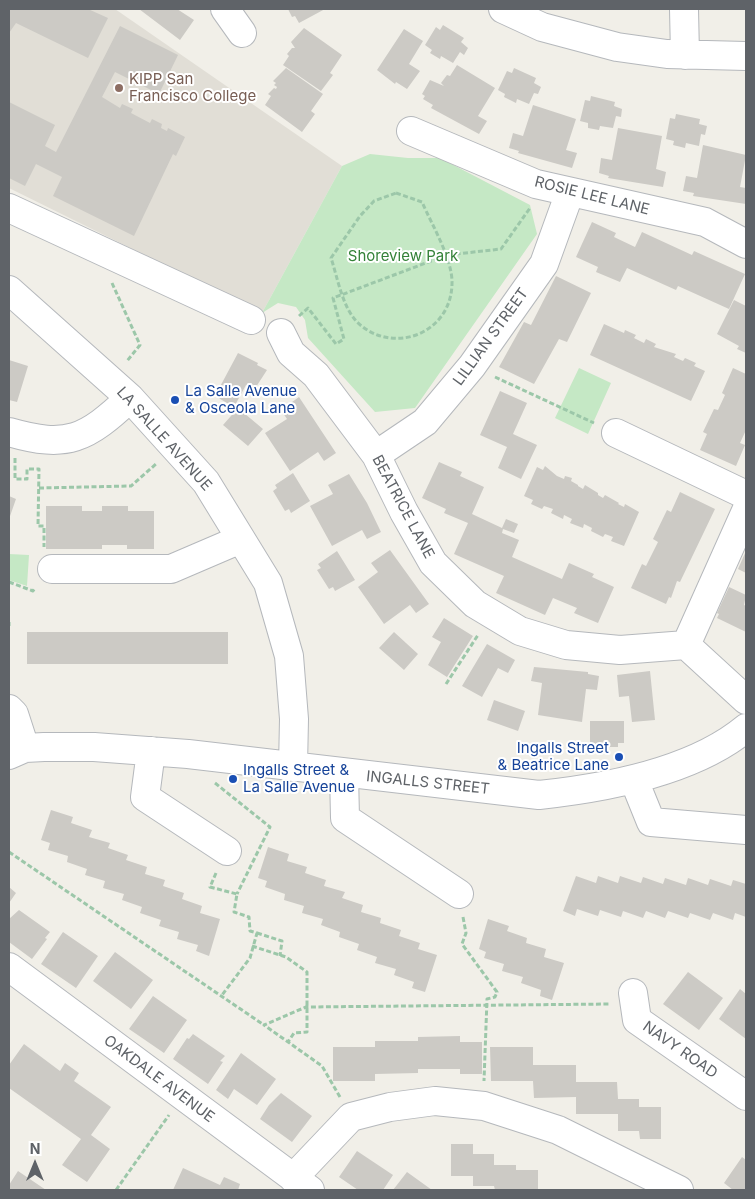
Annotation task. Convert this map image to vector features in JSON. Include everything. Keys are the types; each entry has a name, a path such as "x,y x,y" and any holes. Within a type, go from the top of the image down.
{"street":[{"path":"225,9 242,33"},
{"path":"503,9 542,27 616,47 685,55 746,56"},
{"path":"684,9 685,55"},
{"name":"ROSIE LEE LANE","path":"412,131 558,189 705,222 746,244"},
{"name":"LILLIAN STREET","path":"376,455 425,422 472,366 544,264 558,189"},
{"path":"9,208 251,320"},
{"name":"LA SALLE AVENUE","path":"9,290 130,398 206,482 268,583 289,656 294,719 293,767"},
{"name":"BEATRICE LANE","path":"280,334 291,353 316,375 376,455 404,512 433,563 475,604 520,631 566,645 620,650 686,645"},
{"path":"9,432 39,440 68,440 89,432 130,398"},
{"path":"616,433 746,495"},
{"path":"746,511 686,645 746,700"},
{"path":"48,561 171,569 241,540"},
{"path":"9,709 14,714 17,752"},
{"name":"INGALLS STREET","path":"17,752 94,747 201,755 344,774 539,795 587,790 634,780 685,762 734,738 746,728"},
{"path":"152,751 145,797 226,851"},
{"path":"344,774 345,818 459,894"},
{"path":"634,780 651,822 746,830"},
{"name":"OAKDALE AVENUE","path":"9,967 302,1184"},
{"name":"NAVY ROAD","path":"634,998 637,1020 746,1096"},
{"path":"302,1184 351,1117 390,1107 435,1101 484,1106 558,1130 679,1190"}],"path":[{"path":"280,334 308,308 336,344 344,339 333,298 445,256 501,249 558,189"},
{"path":"396,193 422,202 451,271 450,297 440,320 420,335 390,338 372,333 358,322 342,295 331,258 360,216 374,200 396,193"},
{"path":"110,280 140,345"},
{"path":"472,366 616,433"},
{"path":"39,488 131,486 162,459"},
{"path":"15,479 27,479 27,469 39,469 38,526 44,526 48,561"},
{"path":"9,582 32,590 27,586"},
{"path":"446,684 492,614"},
{"path":"201,755 198,769 270,827 237,894 234,912 249,917 250,931 282,941 280,956"},
{"path":"226,851 210,887 237,894"},
{"path":"9,852 222,995 322,1066 351,1117"},
{"path":"459,894 466,933 462,944 497,992 495,997 486,999 484,1106"},
{"path":"222,995 250,958 257,933"},
{"path":"252,946 286,957 307,972 307,1032 294,1033 288,1042"},
{"path":"264,1025 306,1007 486,1004 634,998"},
{"path":"116,1190 183,1096"}],"shaded area":[{"name":"KIPP San Francisco College","path":"9,9 115,9 342,166 262,313 9,188"}],"green space":[{"name":"Shoreview Park","path":"370,154 408,158 440,158 530,205 537,234 415,408 375,412 308,338 305,320 296,307 278,303 262,313 342,166"},
{"path":"579,368 611,383 588,434 555,418"},
{"path":"9,554 29,555 27,586 9,580"}],"building":[{"path":"9,9 88,9 108,18 88,58 16,23 9,33"},
{"path":"139,9 177,9 194,20 180,40"},
{"path":"288,9 325,9 299,23 295,16 292,17"},
{"path":"443,25 464,38 461,42 468,48 464,55 460,52 453,63 441,56 440,59 430,53 432,50 425,45 436,27 440,30"},
{"path":"120,26 178,55 159,94 115,72 102,97 120,108 122,104 133,109 131,113 150,123 152,119 162,124 161,128 167,131 168,128 185,137 176,156 173,154 134,236 53,196 62,177 36,164 25,186 9,178 9,102 55,125 45,146 56,152"},
{"path":"304,28 342,55 330,73 333,75 321,91 283,65 289,56 287,54 292,48 295,48 291,42"},
{"path":"404,29 423,41 409,64 420,71 407,89 396,82 395,84 377,70"},
{"path":"457,65 495,88 478,116 487,121 479,134 431,108 433,105 423,99 425,96 422,94 430,80 444,86 441,83 447,75 450,76"},
{"path":"286,68 323,94 311,111 315,114 302,132 265,105 271,96 268,94 277,87 273,81"},
{"path":"514,68 536,78 534,83 541,87 538,94 534,93 529,104 517,99 516,103 504,97 505,94 498,90 507,71 512,73"},
{"path":"591,96 615,102 614,106 622,109 621,117 616,116 613,128 600,126 599,130 588,128 588,123 580,121 585,100 590,101"},
{"path":"533,105 576,119 566,150 577,153 572,168 518,153 519,151 509,148 513,133 523,136"},
{"path":"676,114 700,119 699,124 707,126 705,135 701,134 699,146 686,143 685,148 673,145 674,141 666,139 670,118 675,119"},
{"path":"618,128 662,136 656,169 666,172 663,187 608,178 609,176 599,173 601,158 612,160"},
{"path":"703,145 746,155 740,187 746,188 746,204 693,196 694,193 683,191 686,176 697,178"},
{"path":"592,222 616,233 614,237 635,247 642,232 692,255 694,251 745,274 729,309 678,286 676,290 627,268 620,282 596,272 598,267 576,257"},
{"path":"556,276 591,293 567,342 559,339 534,384 499,367 524,322 531,325"},
{"path":"734,300 746,306 746,353 737,349 739,346 717,334"},
{"path":"604,324 624,333 625,330 636,335 634,338 644,343 646,339 656,344 654,347 676,354 674,357 683,361 685,358 696,363 694,366 705,371 691,401 590,355"},
{"path":"238,353 267,370 256,387 263,391 260,397 253,393 255,389 246,385 234,407 215,396"},
{"path":"9,360 28,366 17,402 9,400"},
{"path":"733,368 746,374 746,430 740,443 745,445 736,466 700,450 707,434 703,432 714,409 718,410 725,395 722,393"},
{"path":"500,391 527,403 513,434 537,445 521,479 498,468 507,447 480,435"},
{"path":"299,397 336,453 324,461 318,452 290,471 265,433 287,419 281,410"},
{"path":"238,408 263,429 248,446 223,425"},
{"path":"439,462 462,472 460,476 484,487 472,514 502,528 506,519 518,524 514,533 503,529 502,533 519,540 512,557 562,579 569,563 594,574 592,577 614,587 598,623 574,613 577,608 553,598 545,615 496,593 504,576 454,554 468,523 444,513 446,509 422,498"},
{"path":"545,466 557,476 564,479 565,476 572,478 571,481 583,489 585,485 603,498 605,495 624,507 625,504 639,512 624,546 611,541 613,537 605,534 603,537 591,531 592,528 584,524 583,528 570,523 572,519 564,515 563,519 551,513 553,509 544,506 542,509 531,504 533,500 524,496 537,467 543,470"},
{"path":"293,473 310,501 291,513 289,509 285,511 273,491 277,488 275,485"},
{"path":"349,474 367,503 381,532 367,539 362,530 332,546 310,506 333,494 328,485"},
{"path":"680,492 715,509 680,582 677,581 671,598 669,597 666,604 631,588 642,564 646,566 658,542 653,539 667,510 671,512"},
{"path":"9,496 16,499 9,519"},
{"path":"46,506 82,506 82,511 102,511 102,506 128,506 128,511 154,511 154,549 127,549 127,545 102,545 102,549 46,549"},
{"path":"390,550 429,604 416,613 410,605 384,624 358,587 378,572 371,563"},
{"path":"337,551 355,580 335,591 333,587 329,589 317,570 321,568 318,564"},
{"path":"746,551 746,573 738,569"},
{"path":"729,587 746,595 744,605 746,606 746,632 717,618 719,614 717,613"},
{"path":"444,618 473,636 447,677 428,665 441,642 432,637"},
{"path":"27,632 228,632 228,664 27,664"},
{"path":"394,632 418,654 404,670 379,648"},
{"path":"487,644 515,660 508,673 498,668 482,697 462,686"},
{"path":"534,667 588,672 588,674 599,676 597,690 586,689 582,722 538,715 542,683 531,681"},
{"path":"650,671 655,720 632,722 629,696 619,697 617,675"},
{"path":"494,700 525,711 518,731 487,720"},
{"path":"590,721 624,721 624,743 618,743 618,747 594,747 594,743 590,743"},
{"path":"51,810 73,817 71,823 92,830 89,837 110,843 108,848 128,855 126,860 147,867 145,874 165,880 163,886 184,893 182,899 202,906 200,913 220,919 209,956 196,951 198,945 177,939 179,932 159,926 161,920 140,913 142,907 122,900 124,894 103,888 105,881 85,875 87,869 67,862 68,856 48,850 50,843 41,840"},
{"path":"268,847 289,854 287,861 307,867 305,873 326,880 324,886 345,892 342,898 363,905 361,912 381,918 380,923 401,930 399,936 420,943 418,949 437,955 425,992 412,988 414,982 394,975 396,969 375,963 377,957 357,950 359,944 339,937 340,932 321,925 323,919 302,913 304,906 284,900 285,894 265,887 267,881 258,878"},
{"path":"576,876 596,883 598,876 618,883 620,876 641,883 643,877 663,884 665,878 686,885 688,878 708,885 710,879 731,886 733,880 746,884 746,917 735,913 733,920 713,913 710,920 690,913 688,918 668,911 665,918 646,911 643,918 623,911 621,917 600,910 598,916 577,909 575,916 563,911"},
{"path":"9,887 16,893 9,903"},
{"path":"19,910 50,932 32,959 9,942 9,919"},
{"path":"488,919 509,926 507,931 527,938 526,943 546,949 544,957 564,963 552,1000 540,996 541,990 521,983 523,977 502,971 504,964 484,958 486,952 479,949"},
{"path":"63,932 98,956 76,988 41,964"},
{"path":"115,952 153,980 131,1009 93,981"},
{"path":"688,972 723,998 699,1030 663,1004"},
{"path":"740,989 746,994 746,1039 719,1019"},
{"path":"153,996 187,1020 164,1053 129,1029"},
{"path":"193,1034 225,1056 220,1061 223,1062 208,1084 173,1059 187,1038 189,1039"},
{"path":"460,1036 460,1042 482,1042 482,1074 460,1074 460,1069 418,1069 418,1073 375,1074 375,1081 333,1081 333,1047 375,1047 375,1041 418,1041 418,1037"},
{"path":"24,1044 60,1071 65,1063 79,1073 74,1081 111,1107 91,1135 110,1149 87,1182 62,1165 81,1139 9,1088 9,1065"},
{"path":"490,1047 533,1047 533,1065 576,1065 576,1082 617,1082 618,1099 639,1099 639,1107 661,1107 661,1139 640,1139 639,1131 618,1131 618,1114 576,1114 576,1097 534,1098 533,1081 491,1081"},
{"path":"241,1053 276,1079 257,1105 234,1089 228,1099 216,1090"},
{"path":"281,1093 312,1116 292,1142 260,1119 269,1105"},
{"path":"451,1144 473,1144 473,1154 494,1154 494,1165 516,1165 516,1170 538,1170 538,1190 495,1190 494,1186 473,1186 473,1176 451,1176"},
{"path":"357,1151 393,1175 383,1190 358,1190 339,1177"},
{"path":"742,1157 746,1160 746,1190 733,1190 724,1183"},
{"path":"183,1168 220,1185 224,1177 240,1184 238,1190 173,1190"},
{"path":"18,1171 46,1190 9,1190 9,1185"},
{"path":"407,1172 432,1190 393,1190"}],"place":[{"name":"KIPP San Francisco College","path":"119,88"},
{"name":"La Salle Avenue & Osceola Lane","path":"175,400"},
{"name":"Ingalls Street & Beatrice Lane","path":"619,757"},
{"name":"Ingalls Street & La Salle Avenue","path":"233,779"}]}
